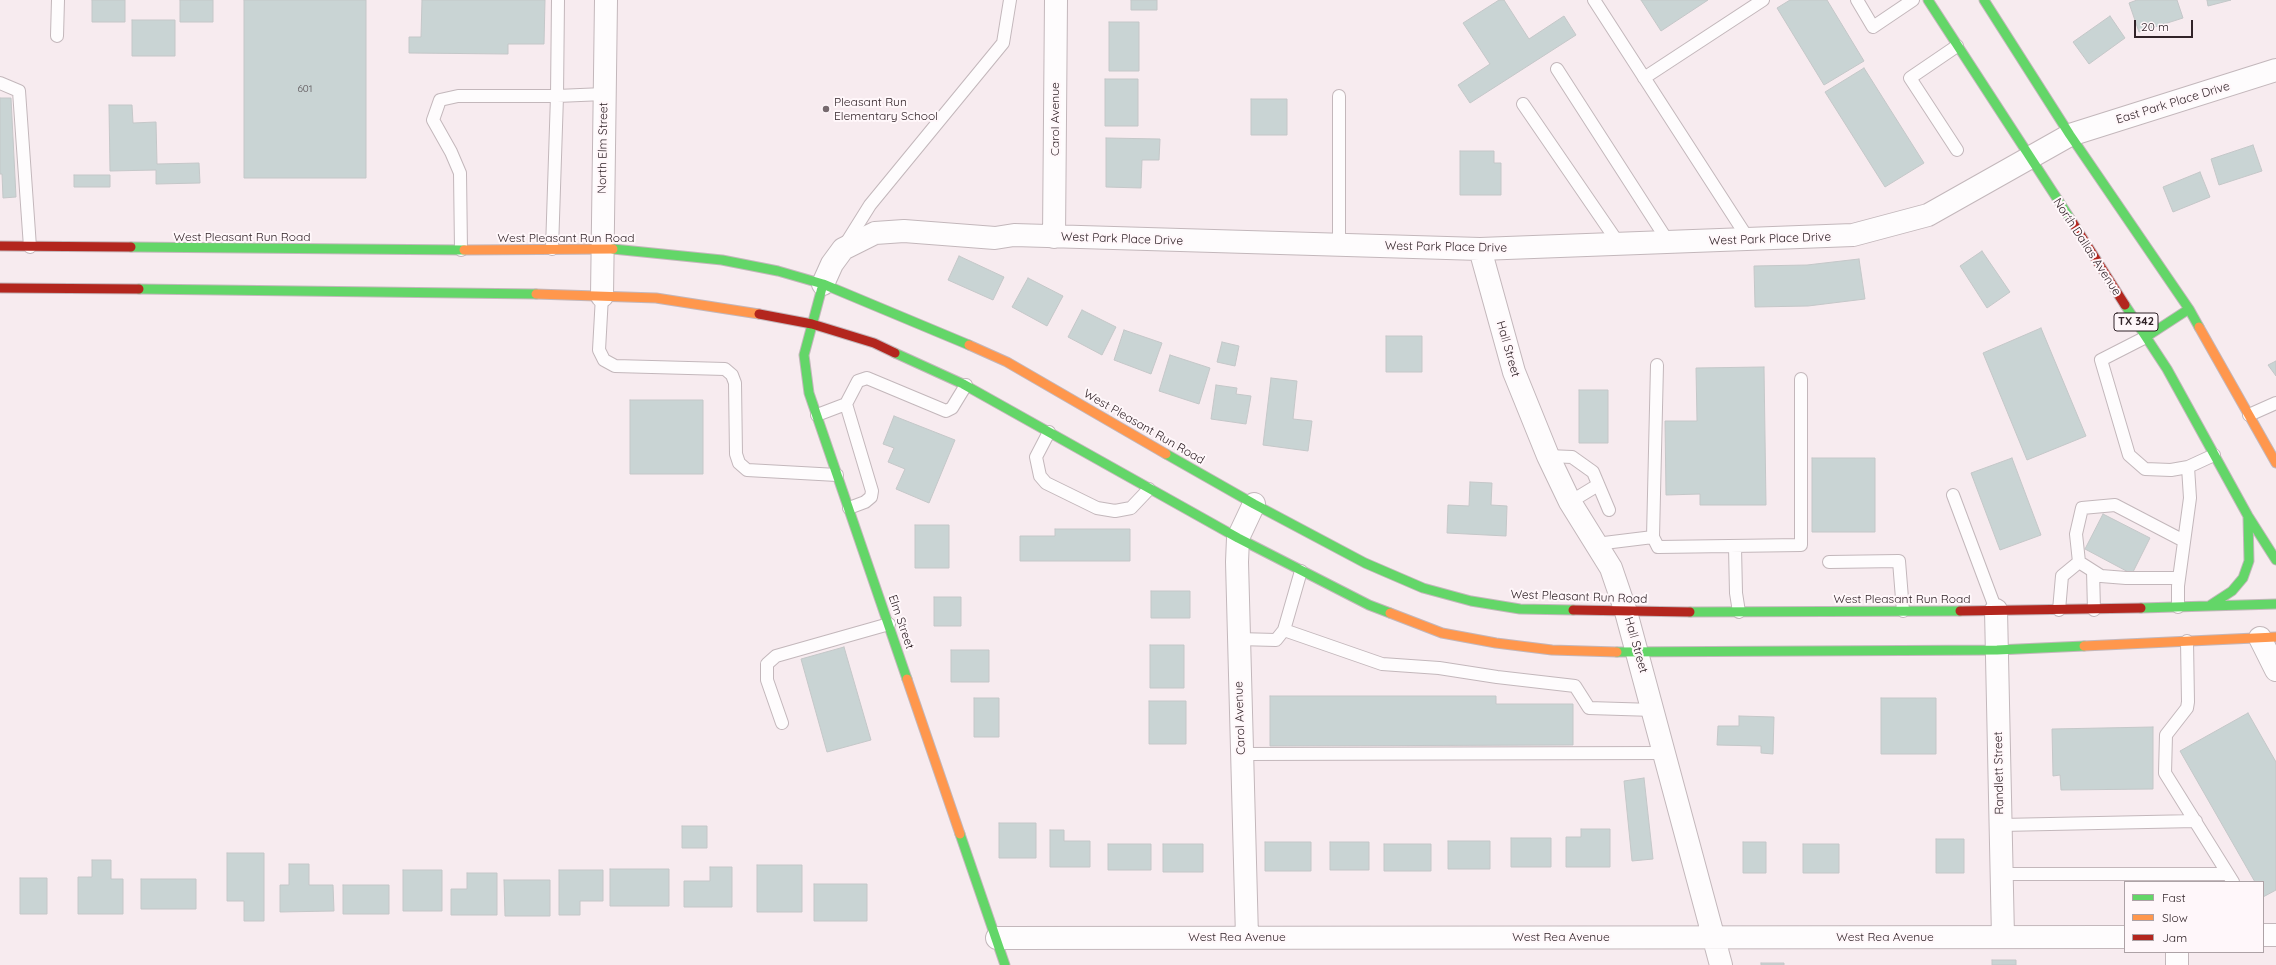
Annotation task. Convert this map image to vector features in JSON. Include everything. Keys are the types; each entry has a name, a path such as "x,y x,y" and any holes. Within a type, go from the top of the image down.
{"main road":[{"name":"North Dallas Avenue","path":"1928,0 2167,369 2248,516 2276,560"},
{"path":"1984,0 2070,135 2189,309 2276,463"},
{"name":"West Pleasant Run Road","path":"0,246 461,250 602,248 722,260 778,271 823,284 928,326 1007,362 1254,504 1365,563 1423,588 1471,602 1520,609 1626,612 2094,610 2276,604"},
{"name":"Elm Street","path":"823,284 804,355 809,393 1005,965"},
{"path":"0,288 656,298 717,306 812,324 874,343 966,385 1238,538 1369,605 1442,634 1552,650 1638,652 1997,650 2268,638"},
{"path":"2146,337 2189,309"},
{"path":"2209,606 2232,591 2243,578 2249,561 2248,516"}],"street":[{"name":"North Elm Street","path":"602,296 606,0"},
{"name":"Carol Avenue","path":"1054,237 1056,0"},
{"name":"East Park Place Drive","path":"2070,135 2276,70"},
{"name":"West Park Place Drive","path":"823,284 832,264 843,249 875,233 904,232 995,238 1014,235 1480,249 1854,235 1928,215 2070,135"},
{"name":"Hall Street","path":"1480,249 1514,372 1548,456 1570,502 1611,568 1626,612 1666,753 1722,965"},
{"name":"Carol Avenue","path":"1247,936 1238,639 1238,538 1254,504"},
{"name":"Randlett Street","path":"1996,610 2003,936"},
{"path":"2268,638 2276,670"},
{"path":"2264,935 2276,935"},
{"name":"West Rea Avenue","path":"997,938 1247,936 2124,936"},
{"path":"2177,953 2177,965"}],"lane":[{"path":"57,36 58,0"},
{"path":"552,249 557,96 558,0"},
{"path":"843,249 870,205 1003,43 1010,0"},
{"path":"1594,0 1749,240"},
{"path":"1644,78 1763,0"},
{"path":"1857,0 1873,27 1913,0"},
{"path":"1957,46 1910,78 1957,150"},
{"path":"1557,69 1669,243"},
{"path":"0,82 19,91 30,247"},
{"path":"461,250 460,173 451,152 433,120 440,100 458,96 557,96 604,94"},
{"path":"1338,96 1339,244"},
{"path":"1523,104 1619,244"},
{"path":"602,296 599,350 604,360 615,366 725,369 732,375 735,383 736,454 739,463 747,470 837,475"},
{"path":"2146,337 2101,360 2129,454 2145,469 2170,470 2188,467 2214,455"},
{"path":"1657,365 1653,537 1658,547 1801,545 1801,379"},
{"path":"817,415 846,404 858,381 867,378 946,411 952,408 966,385"},
{"path":"2249,415 2276,403"},
{"path":"846,404 872,491 871,497 865,502 849,508"},
{"path":"1049,432 1036,457 1040,476 1046,483 1097,508 1115,511 1131,508 1150,489"},
{"path":"1548,456 1572,457 1593,472 1609,510"},
{"path":"2178,607 2179,578 2190,498 2188,467"},
{"path":"1570,502 1598,485"},
{"path":"1953,495 1996,610"},
{"path":"2079,562 2076,534 2082,508 2115,505 2184,541"},
{"path":"1596,544 1653,537"},
{"path":"1735,547 1736,593 1739,612"},
{"path":"1829,562 1899,561 1903,611"},
{"path":"2079,562 2101,576 2126,578 2179,578"},
{"path":"2059,610 2062,576 2079,562"},
{"path":"1238,639 1276,640 1284,630 1302,571"},
{"path":"2093,571 2094,610"},
{"path":"782,723 767,680 767,664 776,656 889,624"},
{"path":"1284,630 1382,664 1439,668 1575,686 1589,708 1654,710"},
{"path":"2187,641 2188,702 2187,708 2166,735 2165,773 2230,878"},
{"path":"1242,754 1666,753"},
{"path":"2000,825 2196,821"},
{"path":"2001,874 2230,878"}],"building":[{"path":"92,0 125,0 125,22 92,22"},
{"path":"180,0 213,0 213,22 180,22"},
{"path":"244,0 366,0 366,178 244,178"},
{"path":"422,0 545,0 544,44 508,44 508,54 409,53 409,37 421,37"},
{"path":"1131,0 1157,0 1157,10 1131,10"},
{"path":"1499,0 1504,0 1529,39 1564,16 1576,35 1470,103 1458,85 1490,64 1463,23"},
{"path":"1641,0 1708,0 1661,31"},
{"path":"1790,0 1827,0 1864,61 1824,85 1777,8"},
{"path":"2137,0 2177,0 2183,18 2139,32 2129,3"},
{"path":"2207,0 2231,0 2208,6"},
{"path":"2110,16 2125,38 2089,64 2073,42"},
{"path":"132,20 175,20 175,56 132,56"},
{"path":"1109,22 1139,22 1139,71 1109,71"},
{"path":"1864,68 1924,163 1885,187 1825,92"},
{"path":"1105,79 1138,79 1138,126 1105,126"},
{"path":"0,98 11,98 16,197 3,198 2,174 0,174"},
{"path":"1251,99 1287,99 1287,135 1251,135"},
{"path":"109,105 132,105 133,123 156,122 157,164 199,163 200,183 156,184 156,170 110,171"},
{"path":"1106,138 1160,139 1159,160 1142,160 1141,188 1106,187"},
{"path":"2253,145 2262,171 2219,185 2211,159"},
{"path":"1460,151 1494,151 1494,163 1501,163 1501,195 1460,195"},
{"path":"2200,172 2210,197 2173,212 2163,187"},
{"path":"74,175 110,175 110,187 74,187"},
{"path":"1982,251 2010,292 1987,308 1960,266"},
{"path":"959,256 1004,277 993,300 948,280"},
{"path":"1859,259 1865,299 1808,306 1755,307 1754,266 1807,265"},
{"path":"1028,278 1063,296 1047,326 1012,307"},
{"path":"1082,310 1116,327 1102,355 1068,337"},
{"path":"2041,328 2086,436 2027,460 1983,353"},
{"path":"1124,330 1162,343 1151,374 1114,360"},
{"path":"1386,336 1422,336 1422,372 1386,372"},
{"path":"1222,342 1239,346 1235,366 1217,362"},
{"path":"1170,355 1210,368 1199,404 1159,391"},
{"path":"2276,361 2276,376 2268,365"},
{"path":"1764,367 1766,505 1700,505 1700,494 1666,495 1665,421 1697,421 1696,368"},
{"path":"1271,378 1297,381 1293,419 1312,421 1308,451 1263,445"},
{"path":"1216,385 1237,388 1236,394 1251,396 1246,424 1211,419"},
{"path":"1579,390 1608,390 1608,443 1579,443"},
{"path":"630,400 703,400 703,474 630,474"},
{"path":"894,416 955,440 929,503 896,489 905,469 888,462 894,448 883,444"},
{"path":"1812,458 1875,458 1875,532 1812,532"},
{"path":"2012,458 2041,535 2000,550 1971,473"},
{"path":"1470,482 1492,483 1491,505 1507,506 1506,536 1447,533 1448,505 1469,506"},
{"path":"2103,514 2150,538 2132,574 2085,549"},
{"path":"915,525 949,525 949,568 915,568"},
{"path":"1055,529 1130,529 1130,561 1020,561 1020,536 1055,536"},
{"path":"1151,591 1190,591 1190,618 1151,618"},
{"path":"934,597 961,597 961,626 934,626"},
{"path":"1150,645 1184,645 1184,688 1150,688"},
{"path":"844,647 871,740 827,752 801,659"},
{"path":"951,650 989,650 989,682 951,682"},
{"path":"1270,696 1496,696 1496,704 1573,704 1573,745 1270,746"},
{"path":"974,698 999,698 999,737 974,737"},
{"path":"1881,698 1936,698 1936,754 1881,754"},
{"path":"1149,701 1186,701 1186,744 1149,744"},
{"path":"2248,713 2276,762 2276,890 2264,896 2264,881 2254,881 2180,751"},
{"path":"1739,716 1774,717 1773,754 1761,753 1761,746 1717,745 1718,726 1739,726"},
{"path":"2153,727 2153,789 2061,790 2060,775 2053,776 2052,729"},
{"path":"1644,778 1653,859 1632,861 1624,781"},
{"path":"999,823 1036,823 1036,858 999,858"},
{"path":"682,826 707,826 707,848 682,848"},
{"path":"1581,829 1610,829 1610,867 1566,867 1566,837 1581,837"},
{"path":"1050,830 1064,830 1064,841 1090,841 1090,867 1050,867"},
{"path":"1511,838 1551,838 1551,867 1511,867"},
{"path":"1936,839 1964,839 1964,873 1936,873"},
{"path":"1448,841 1490,841 1490,869 1448,869"},
{"path":"1265,842 1311,842 1311,871 1265,871"},
{"path":"1330,842 1369,842 1369,870 1330,870"},
{"path":"1743,842 1766,842 1766,873 1743,873"},
{"path":"1108,844 1151,844 1151,870 1108,870"},
{"path":"1163,844 1203,844 1203,872 1163,872"},
{"path":"1384,844 1431,844 1431,871 1384,871"},
{"path":"1803,844 1839,844 1839,873 1803,873"},
{"path":"227,853 264,853 264,921 244,921 244,901 227,901"},
{"path":"92,860 111,860 111,879 123,879 123,914 78,914 78,877 92,877"},
{"path":"289,864 309,864 309,885 333,885 334,911 280,912 280,885 289,885"},
{"path":"757,865 802,865 802,912 757,912"},
{"path":"710,867 732,867 732,907 684,907 684,881 710,881"},
{"path":"610,869 669,869 669,906 610,906"},
{"path":"403,870 442,870 442,911 403,911"},
{"path":"559,870 603,870 603,901 580,901 580,915 559,915"},
{"path":"467,873 497,873 497,915 451,915 451,889 467,889"},
{"path":"20,878 47,878 47,914 20,914"},
{"path":"141,879 196,879 196,909 141,909"},
{"path":"504,880 550,880 550,916 505,916"},
{"path":"814,884 867,884 867,921 814,921"},
{"path":"343,885 389,885 389,914 343,914"},
{"path":"1992,960 2016,960 2016,965 1992,965"},
{"path":"1761,963 1784,963 1784,965 1761,965"}],"traffic: fast":[{"path":"1928,0 2071,220"},
{"path":"1984,0 2070,135 2189,309 2199,327"},
{"path":"131,247 464,250"},
{"path":"613,249 722,260 778,271 823,284 969,345"},
{"path":"823,284 804,355 809,393 907,679"},
{"path":"139,289 536,294"},
{"path":"2125,305 2167,369 2248,516 2276,560"},
{"path":"2146,337 2189,309"},
{"path":"895,353 963,384 1238,538 1369,605 1390,613"},
{"path":"1166,454 1254,504 1365,563 1423,588 1471,601 1520,609 1573,610"},
{"path":"2209,606 2232,591 2243,578 2249,561 2248,517"},
{"path":"2141,608 2276,604"},
{"path":"1690,612 1960,611"},
{"path":"1617,652 1997,650 2084,646"},
{"path":"960,834 1005,965"}],"traffic: slow":[{"path":"464,250 613,249"},
{"path":"536,294 656,298 759,314"},
{"path":"2199,327 2276,463"},
{"path":"969,345 1007,362 1166,454"},
{"path":"1390,613 1442,633 1496,643 1552,650 1617,652"},
{"path":"2084,646 2276,637"},
{"path":"907,679 960,834"}],"traffic: jam":[{"path":"2071,220 2125,305"},
{"path":"0,246 131,247"},
{"path":"0,288 139,289"},
{"path":"759,314 812,324 874,343 895,353"},
{"path":"1960,611 2141,608"},
{"path":"1573,610 1690,612"}],"place":[{"name":"Pleasant Run Elementary School","path":"826,109"}]}
